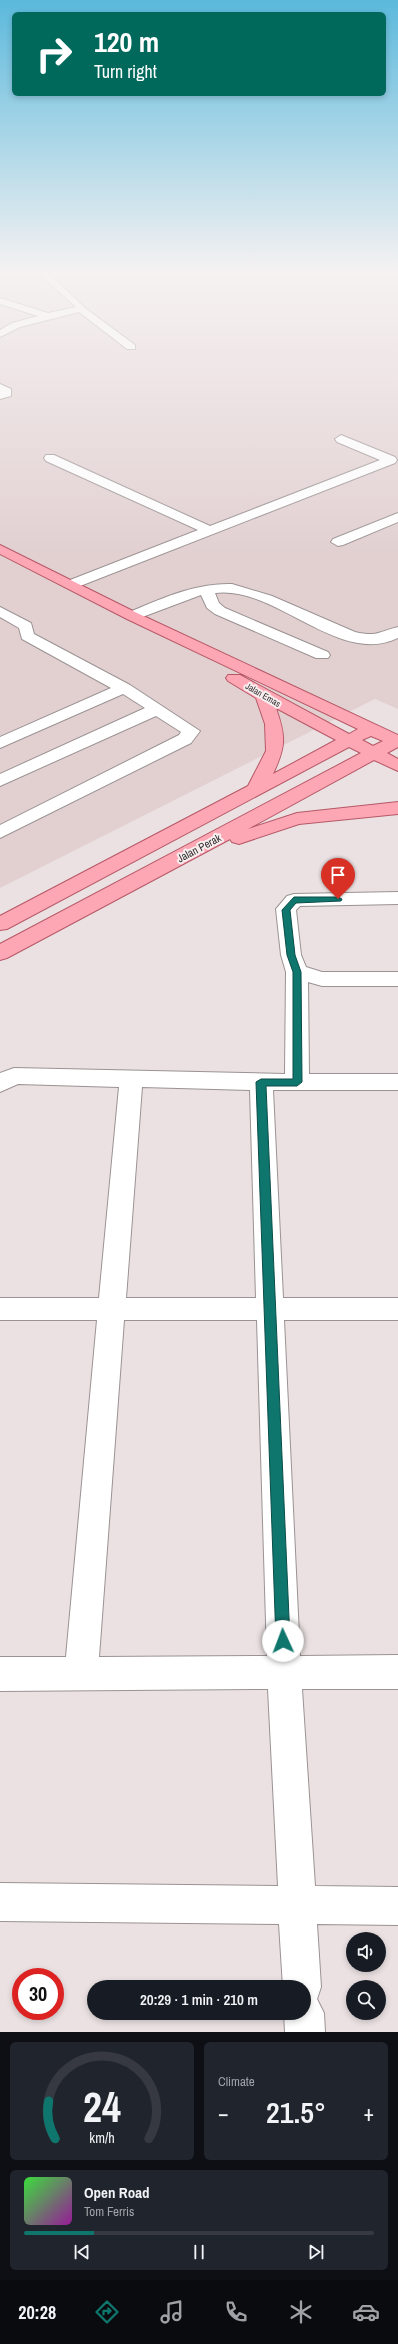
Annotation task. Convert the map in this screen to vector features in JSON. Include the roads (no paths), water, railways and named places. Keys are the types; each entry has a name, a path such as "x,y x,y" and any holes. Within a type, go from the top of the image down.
{"main road":[{"name":"Jalan Emas","path":"0,549 132,616 397,742"},
{"name":"Jalan Emas","path":"132,616 263,695 398,766"},
{"path":"254,791 275,751 273,724 263,695"},
{"path":"0,924 372,729"},
{"name":"Jalan Perak","path":"0,953 397,742"},
{"path":"186,855 298,819 398,808"}],"street":[{"path":"0,387 7,391 6,394 0,396"},
{"path":"70,585 391,460 341,439"},
{"path":"50,458 209,530"},
{"path":"338,542 398,517"},
{"path":"132,616 206,590 231,588 250,593 356,638 380,640 398,632"},
{"path":"206,590 212,605 220,611 322,655"},
{"path":"0,612 26,626 27,636 124,688 191,731 185,739 0,832"},
{"path":"0,743 124,688"},
{"path":"0,781 156,709"},
{"path":"297,1082 297,972 291,955 286,910 294,900 398,898"},
{"path":"297,972 322,979 398,979"},
{"path":"0,1084 14,1076 261,1082 398,1082"},
{"path":"81,1674 131,1079"},
{"path":"261,1082 284,1673 302,1980"},
{"path":"0,1309 398,1309"},
{"path":"0,1674 398,1672"},
{"path":"0,1902 398,1906"},
{"path":"304,2020 305,2032"}]}
